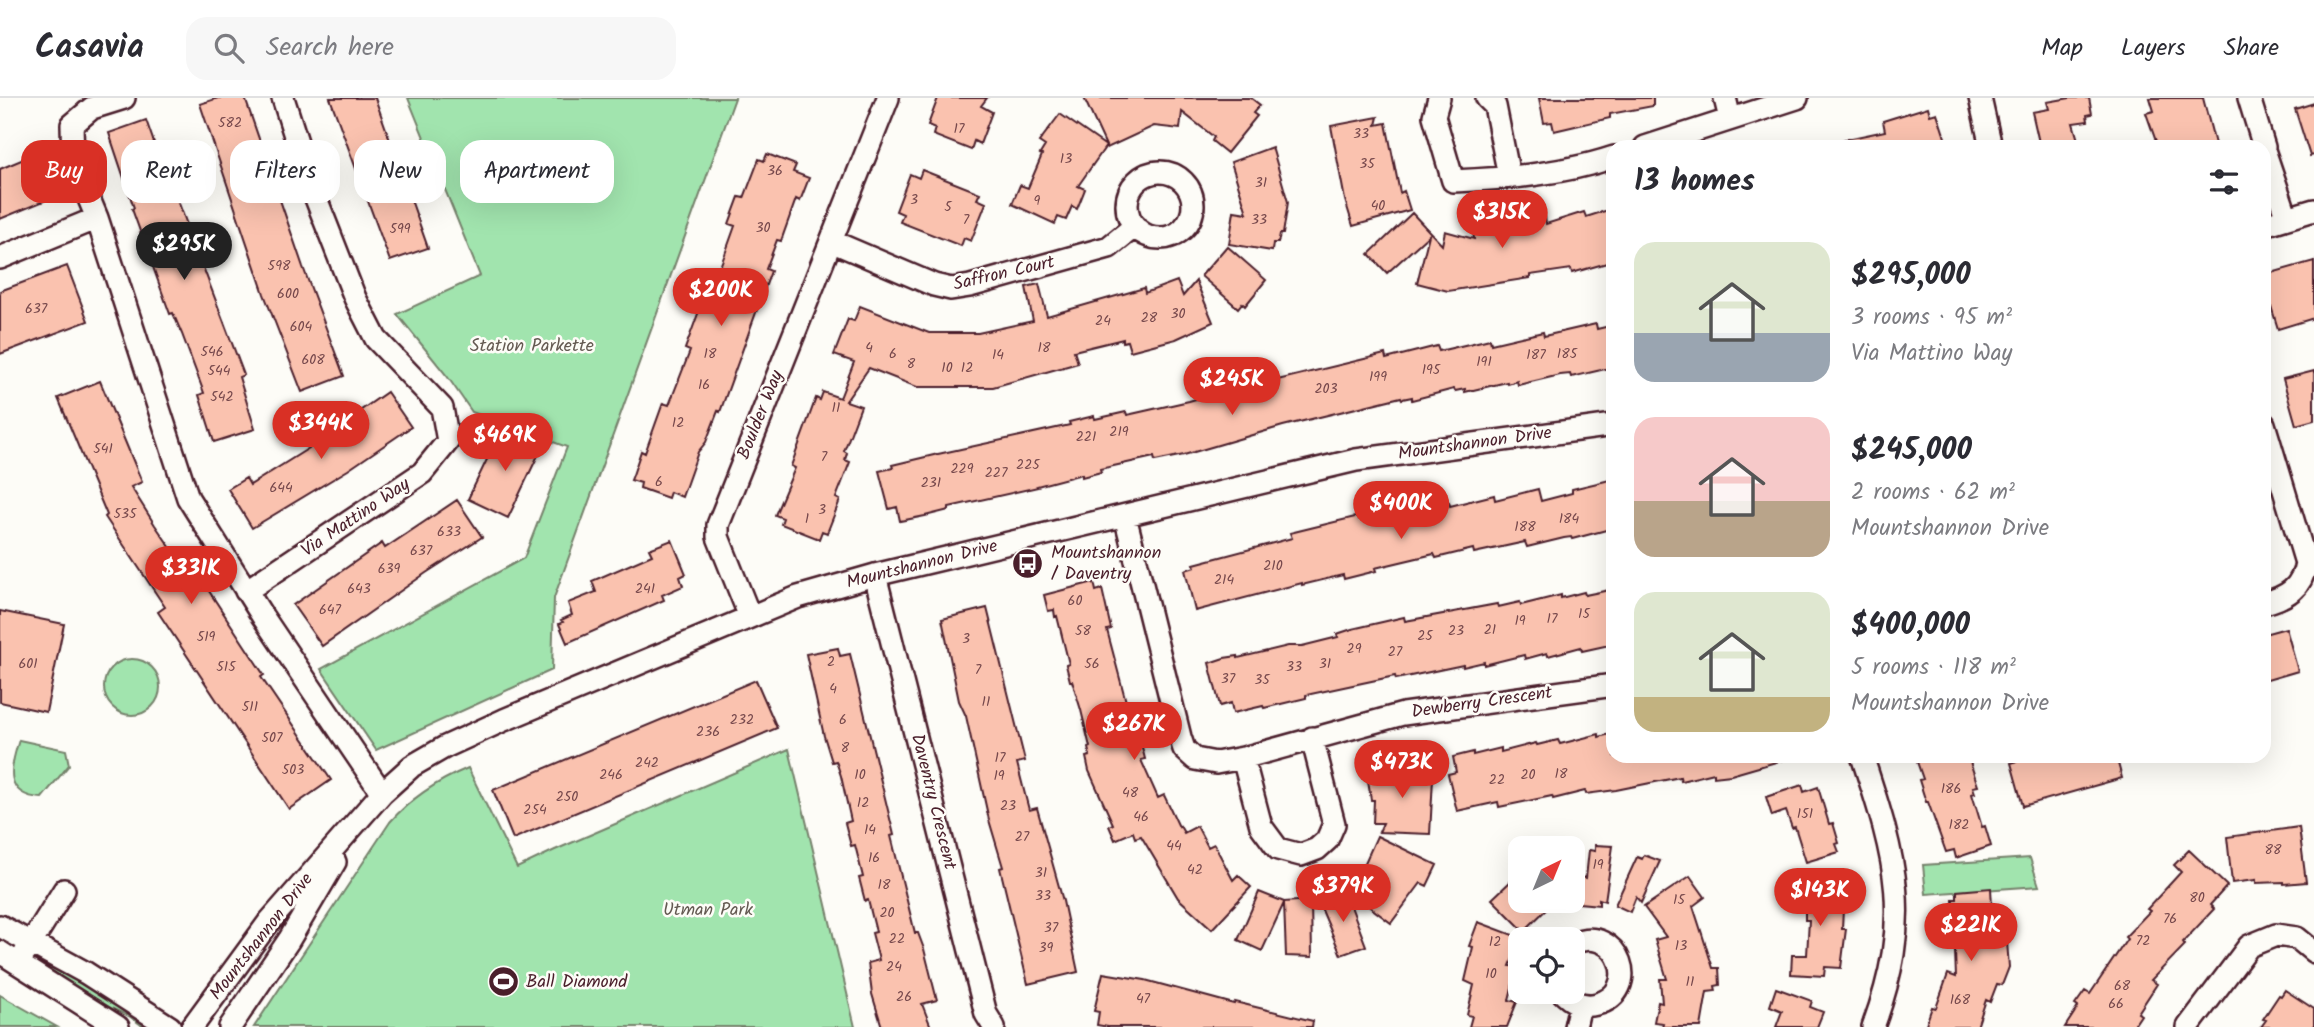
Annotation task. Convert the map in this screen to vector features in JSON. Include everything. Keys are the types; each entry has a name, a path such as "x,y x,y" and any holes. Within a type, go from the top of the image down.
{"street":[{"path":"124,98 92,108 72,125 73,160 97,218 188,498 246,591 382,793"},
{"name":"Via Mattino Way","path":"246,591 422,473 449,441 442,408 376,339 355,298 310,183 283,98"},
{"name":"Boulder Way","path":"750,617 718,537 718,525 888,98"},
{"path":"1439,98 1434,116 1453,181 1585,167 1606,160"},
{"path":"1486,98 1495,106 1510,176"},
{"path":"1659,140 1728,108 1797,98"},
{"path":"1980,98 1989,140"},
{"path":"2249,98 2262,140"},
{"path":"2271,169 2287,218"},
{"path":"2271,223 2314,210"},
{"path":"0,258 97,218"},
{"name":"Saffron Court","path":"831,241 934,285 951,289 1109,247 1135,226"},
{"name":"Mountshannon Drive","path":"192,1027 269,922 382,793 412,766 445,747 750,617 798,597 876,575 1356,460 1606,426"},
{"path":"2271,447 2306,563 2299,585 2289,595 2271,601"},
{"name":"Dewberry Crescent","path":"1125,516 1184,749 1195,759 1216,763 1243,758 1403,714 1606,686"},
{"name":"Daventry Crescent","path":"876,575 985,1014 994,1027"},
{"path":"1243,758 1261,826 1279,849 1301,855 1317,849 1327,840 1334,824 1312,738"},
{"path":"1865,763 1889,844 1898,910 1893,961 1873,1027"},
{"name":"Mountshannon Drive","path":"230,1027 289,940 361,818"},
{"path":"19,964 64,890"},
{"path":"0,926 86,973 170,1027"},
{"path":"2188,1027 2249,946 2276,935 2297,938 2314,952"},
{"path":"1575,1027 1580,1005 1603,1003 1619,987 1622,976 1621,964 1608,945 1598,940 1585,940"},
{"path":"0,952 118,1027"}],"green space":[{"name":"Station Parkette","path":"408,98 735,98 554,598 552,670 376,750 321,669 524,558 567,447 472,412 397,314 480,276 446,192 446,140 425,140"},
{"path":"132,659 143,661 152,667 158,676 158,698 152,707 143,713 132,715 121,713 112,707 106,698 104,687 106,676 112,667 121,661"},
{"path":"19,740 66,750 69,765 42,798 29,796 15,786 12,770"},
{"name":"Utman Park","path":"789,749 855,1027 254,1027 390,822 416,797 446,778 468,768 517,868"},
{"path":"2030,858 2039,886 1926,894 1923,865"},
{"path":"46,957 152,1027 144,1027 129,1016 93,1000 40,967"},
{"path":"0,995 57,1027 0,1027"}],"building":[{"path":"218,98 245,98 259,140 230,140 230,193 216,152 216,140 212,140 200,104"},
{"path":"330,98 375,98 390,140 354,140 354,163"},
{"path":"938,98 987,98 981,106 992,112 980,144 974,141 971,150 933,135 935,128 928,125"},
{"path":"1084,98 1251,98 1260,105 1253,113 1257,116 1227,153 1212,141 1214,137 1182,112 1180,129 1154,126 1107,148"},
{"path":"1539,98 1653,98 1653,106 1610,114 1610,118 1554,131 1552,122 1544,123"},
{"path":"2089,98 2092,114 2087,115 2088,121 2073,123 2078,140 2038,140 2032,112 2049,109 2047,102"},
{"path":"2150,98 2203,98 2214,140 2156,140 2146,113 2154,111"},
{"path":"2314,103 2314,155 2310,156 2295,109"},
{"path":"1928,107 1930,115 1937,113 1946,140 1842,140 1885,131 1883,121"},
{"path":"1060,114 1106,146 1078,186 1085,189 1077,209 1072,206 1066,220 1058,217 1055,224 1012,204 1020,185 1028,188 1045,146 1039,142"},
{"path":"1378,117 1376,125 1386,123 1400,193 1404,191 1410,210 1353,226 1345,200 1331,126"},
{"path":"146,120 153,140 121,140 121,169 109,133"},
{"path":"1272,147 1288,202 1283,234 1280,234 1278,243 1273,243 1272,251 1229,244 1234,211 1247,213 1231,162"},
{"path":"767,154 796,165 793,172 809,178 800,201 796,199 781,241 777,240 766,269 771,271 720,412 718,411 706,442 698,452 682,497 670,492 668,498 640,488 641,483 631,480 641,451 645,453 663,403 669,405 690,351 685,349 699,311 696,309 707,279 714,282 725,254 735,226 729,224 739,197 744,198 759,159 764,161"},
{"path":"21,160 21,203 39,203 0,219 0,169"},
{"path":"922,170 980,193 977,199 986,203 971,241 964,238 961,246 900,222 903,214 896,211 910,174 919,178"},
{"path":"132,203 179,203 244,375 239,377 255,429 214,442 199,395 204,393 173,313 170,314 132,209"},
{"path":"233,203 281,203 344,376 302,392 264,294"},
{"path":"369,203 412,203 428,248 390,261"},
{"path":"1606,211 1606,263 1572,273 1571,269 1448,291 1417,283 1429,235 1387,273 1369,254 1412,213 1442,245 1445,231 1474,239 1473,228 1545,217 1546,224 1584,212 1586,217"},
{"path":"1227,246 1266,280 1245,306 1242,303 1238,308 1201,276"},
{"path":"2314,261 2314,318 2278,329 2271,306 2271,273"},
{"path":"67,266 88,321 0,354 0,291"},
{"path":"1177,281 1183,296 1196,281 1213,322 1176,339 1130,351 1127,341 1123,342 1123,339 1074,351 1078,363 993,387 917,387 869,368 846,401 861,406 844,451 847,453 845,460 850,462 836,498 840,500 827,533 822,531 819,539 781,524 783,518 775,515 795,468 791,466 816,398 820,400 823,392 840,398 854,362 834,355 848,319 854,321 860,306 929,333 978,333 1033,321 1026,287 1039,284 1047,316 1144,288 1145,293"},
{"path":"1596,324 1597,329 1606,327 1606,369 1571,377 1570,374 1560,375 1518,385 1517,381 1465,392 1465,389 1454,389 1412,400 1412,397 1401,397 1283,426 1184,455 1155,461 1154,457 1100,469 1101,472 1082,477 1082,474 900,521 897,507 889,509 879,471 893,468 892,465 1070,425 1069,422 1094,416 1095,419 1126,412 1127,415 1189,401 1206,396 1204,389 1221,384 1224,393 1385,354 1386,359 1437,346 1439,351 1490,339 1491,344 1543,332 1544,336"},
{"path":"2314,371 2314,420 2296,425 2283,379"},
{"path":"100,381 142,482 131,487 197,586 203,582 264,675 261,677 331,780 289,809 158,612 165,607 105,517 107,515 58,398"},
{"path":"387,392 411,427 348,470 252,528 228,489 246,478 250,485 325,438 324,436"},
{"path":"502,428 542,447 508,518 468,499"},
{"path":"1606,481 1606,530 1527,547 1525,542 1474,553 1473,549 1436,558 1434,554 1375,568 1376,571 1344,579 1343,575 1302,583 1195,611 1185,570 1195,567 1194,564 1292,538 1290,533 1359,516 1359,519 1449,502 1450,506 1494,495 1495,500 1538,489 1541,501 1572,493 1572,489"},
{"path":"457,500 482,537 322,646 293,605 382,543 385,548"},
{"path":"672,540 686,574 680,577 683,586 662,595 664,600 567,643 559,624 563,622 561,620 572,615 568,603 596,592 592,581 652,555 649,549"},
{"path":"1094,582 1096,591 1102,589 1111,629 1107,630 1129,713 1136,735 1139,735 1145,759 1141,760 1158,798 1164,795 1184,833 1197,826 1208,847 1214,844 1233,880 1238,875 1251,887 1212,929 1178,898 1141,836 1135,838 1133,832 1115,840 1109,826 1113,824 1089,771 1086,757 1090,756 1090,747 1081,710 1070,681 1066,665 1069,664 1057,616 1055,617 1054,610 1048,611 1044,595"},
{"path":"1606,591 1606,646 1582,651 1581,647 1525,659 1524,655 1484,665 1484,662 1463,665 1396,679 1395,676 1233,713 1231,703 1220,706 1209,663 1288,646 1302,646 1338,637 1337,634 1352,629 1404,617 1405,621 1497,604 1498,607 1520,602 1521,605 1561,595 1561,598 1584,592 1585,595"},
{"path":"987,608 1025,761 1017,763 1029,810 1037,808 1063,901 1078,972 1028,984 1000,868 1003,867 989,820 966,716 959,701 942,619"},
{"path":"0,611 64,624 46,712 0,702"},
{"path":"2286,628 2298,671 2271,679 2271,632"},
{"path":"838,648 840,656 850,654 915,933 918,933 924,949 937,1000 922,1004 931,1027 882,1027 872,994 868,963 879,960 872,933 876,932 859,878 863,877 855,845 851,846 845,823 851,821 841,776 836,761 832,762 824,736 806,654"},
{"path":"756,680 777,728 513,839 493,790"},
{"path":"1599,734 1599,737 1606,735 1606,763 1773,763 1731,775 1714,777 1714,773 1681,781 1680,777 1616,790 1586,794 1585,791 1499,807 1498,802 1457,811 1448,774 1456,772 1453,757 1501,748 1501,752 1558,740 1560,744"},
{"path":"1917,763 1970,763 1978,786 1973,787 1975,793 1972,794 1991,846 1956,858 1954,850 1946,852 1919,780 1923,779"},
{"path":"2011,763 2118,763 2122,778 2023,806"},
{"path":"1421,764 1424,780 1433,778 1430,834 1379,832 1383,823 1373,823 1374,800 1371,800 1368,781 1379,779 1378,769"},
{"path":"1802,785 1804,792 1818,787 1829,824 1833,823 1839,843 1836,844 1839,852 1806,862 1795,827 1792,828 1786,811 1772,816 1766,797"},
{"path":"2299,827 2306,882 2256,883 2256,880 2232,883 2227,837"},
{"path":"1377,836 1437,865 1427,886 1421,883 1391,923 1346,889 1364,865"},
{"path":"1595,845 1613,846 1605,901 1599,899 1599,905 1586,904 1589,850 1595,851"},
{"path":"2189,850 2227,886 2210,905 2214,909 2183,942 2185,945 2151,980 2157,984 2138,1013 2141,1015 2133,1027 2065,1027 2078,1007 2075,1005 2085,991 2090,994 2127,939 2125,937 2181,872 2174,865"},
{"path":"1644,855 1660,861 1641,903 1636,897 1630,912 1615,905 1637,857 1642,859"},
{"path":"1690,876 1705,897 1693,906 1713,968 1719,968 1720,985 1715,986 1716,991 1707,992 1701,1027 1662,1027 1663,1023 1654,1022 1658,1002 1662,1003 1660,979 1667,979 1655,940 1666,937 1644,907"},
{"path":"1792,881 1830,883 1830,889 1844,890 1842,929 1846,929 1841,968 1825,967 1824,976 1791,974 1792,955 1807,955 1809,920 1805,920 1805,902 1791,901"},
{"path":"1508,884 1508,914 1542,914 1528,927 1520,927 1492,899"},
{"path":"1991,888 1994,943 2007,942 2009,967 2002,985 1997,984 1990,1002 1986,1000 1977,1027 1925,1027 1932,1007 1936,1008 1948,974 1956,977 1953,899 1957,899 1957,891"},
{"path":"1259,892 1284,902 1311,900 1312,957 1286,956 1284,903 1262,951 1238,940"},
{"path":"1346,893 1366,946 1341,955 1319,903"},
{"path":"1478,922 1508,933 1508,1004 1516,1004 1507,1027 1469,1027 1472,1016 1467,1015 1474,985 1465,981 1473,947 1469,946"},
{"path":"1103,973 1145,980 1234,1004 1235,1002 1313,1021 1312,1027 1097,1025 1099,1012 1094,1011"},
{"path":"1776,988 1812,1001 1810,1007 1823,1012 1817,1027 1776,1027 1782,1011 1770,1006"},
{"path":"2285,990 2314,1009 2314,1027 2261,1027 2266,1020 2263,1019"}],"place":[{"name":"Mountshannon / Daventry","path":"1028,563"},
{"name":"Ball Diamond","path":"503,982"}]}
